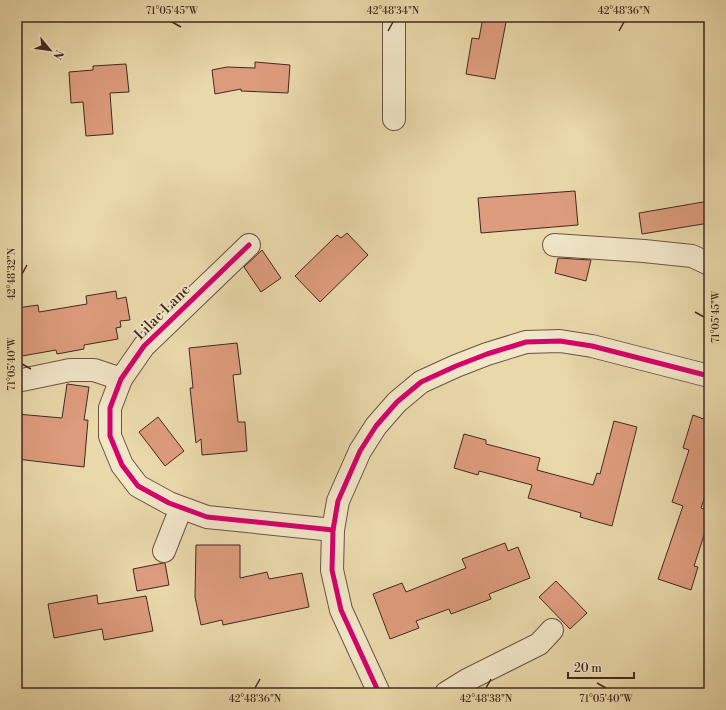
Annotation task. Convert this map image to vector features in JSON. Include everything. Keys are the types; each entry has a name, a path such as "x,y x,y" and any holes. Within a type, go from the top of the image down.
{"street":[{"path":"394,17 394,119"},
{"name":"Lilac Lane","path":"249,245 144,346 121,379 110,408 110,436 122,465 138,486 169,503 207,517 333,530"},
{"path":"554,245 692,256 709,264"},
{"path":"379,693 342,610 332,570 333,530 338,501 360,451 376,426 397,402 421,382 456,366 526,342 560,341 592,346 709,376"},
{"path":"17,381 70,370 94,370 121,379"},
{"path":"164,551 182,508"},
{"path":"446,693 467,680 539,644 552,630"}],"building":[{"path":"483,17 507,17 495,79 466,74 472,38 479,39"},
{"path":"255,62 290,65 288,93 241,91 241,89 215,94 212,70 227,67 255,68"},
{"path":"126,64 129,92 110,93 113,134 86,136 83,102 71,103 69,72 93,70 93,66"},
{"path":"575,191 578,225 481,233 478,198"},
{"path":"709,201 709,223 642,234 639,213"},
{"path":"347,233 368,255 320,302 295,276 337,235 341,238"},
{"path":"262,250 281,278 261,292 244,267"},
{"path":"558,258 591,260 586,281 555,273"},
{"path":"116,291 117,299 126,297 130,320 120,321 121,327 116,328 118,339 84,345 84,349 57,354 56,350 22,356 19,345 17,346 17,308 38,305 39,312 87,304 86,296"},
{"path":"237,343 241,374 233,375 238,422 245,422 247,451 202,455 201,439 196,443 190,388 193,388 189,348"},
{"path":"67,384 89,387 84,420 88,420 84,467 17,459 17,414 62,418"},
{"path":"693,415 709,421 709,485 701,508 709,511 709,520 694,566 698,567 691,590 658,579 683,506 672,502 689,450 683,448"},
{"path":"158,417 184,451 165,466 139,432"},
{"path":"614,421 637,427 612,526 580,517 581,513 528,498 532,485 479,471 478,475 454,468 464,434 486,440 486,444 540,458 537,470 593,485 597,473 600,474"},
{"path":"505,543 508,551 518,547 530,578 489,594 491,599 451,614 449,609 416,621 419,628 390,639 373,594 402,583 406,592 466,568 462,559"},
{"path":"196,545 240,545 240,578 267,572 269,579 302,573 309,607 223,625 222,620 201,625 195,597"},
{"path":"165,563 169,585 137,591 133,569"},
{"path":"556,581 587,613 570,629 539,597"},
{"path":"97,595 98,604 146,596 153,631 104,640 102,629 54,638 48,604"}],"cycle path":[{"path":"249,245 144,346 121,379 110,408 110,436 122,465 138,486 169,503 207,517 333,530"},
{"path":"379,693 341,610 332,570 333,530 338,501 360,451 376,426 397,402 421,382 487,354 526,342 560,341 592,346 709,376"}]}
